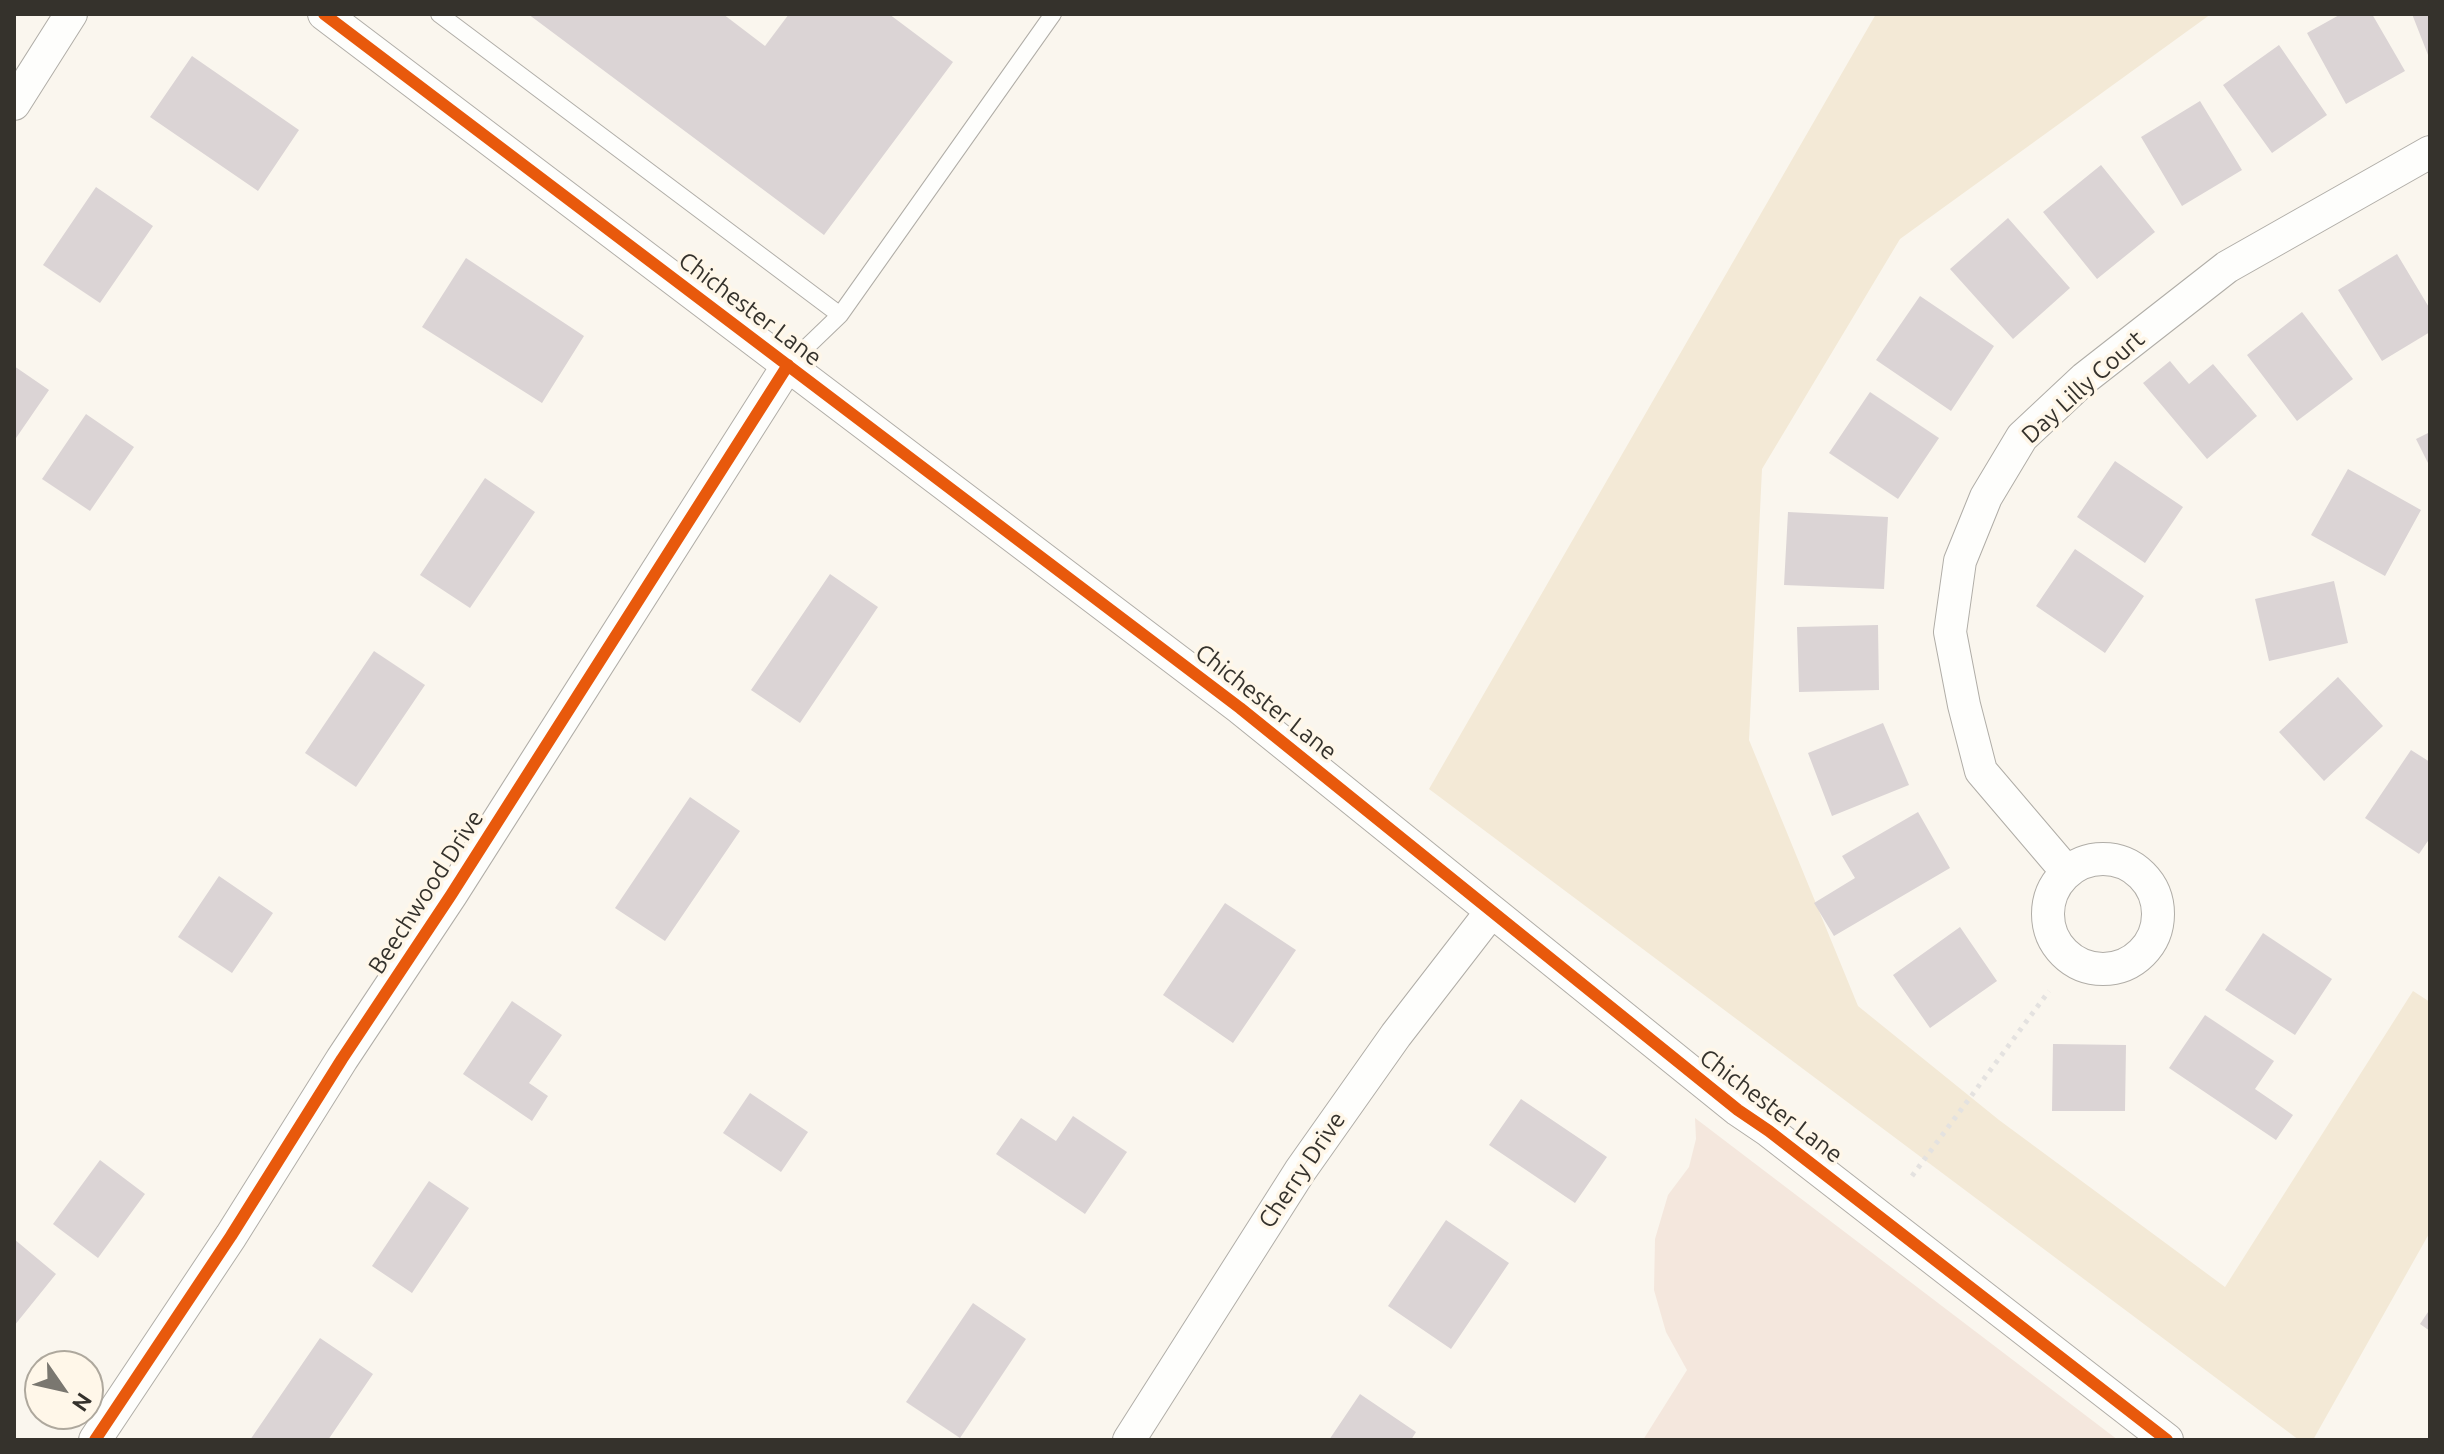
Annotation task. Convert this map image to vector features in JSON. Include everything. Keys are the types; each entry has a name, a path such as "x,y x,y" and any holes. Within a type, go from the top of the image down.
{"street":[{"path":"14,104 71,14"},
{"name":"Chichester Lane","path":"324,14 1240,708 1738,1110 2167,1440"},
{"name":"Day Lilly Court","path":"2067,872 1981,771 1964,705 1950,632 1960,561 1986,497 2022,437 2085,378 2227,267 2430,152"},
{"name":"Beechwood Drive","path":"95,1440 451,895 788,365"},
{"name":"Cherry Drive","path":"1129,1440 1300,1171 1396,1035 1491,912"}],"lane":[{"path":"439,14 840,315"},
{"path":"788,365 840,315 1053,14"}],"path":[{"path":"1912,1176 2049,991"}],"shaded area":[{"path":"1876,14 2211,14 1900,239 1762,469 1749,740 1858,1006 1999,1120 2225,1287 2413,991 2430,1002 2430,1232 2313,1440 2299,1440 1429,789"},
{"path":"1695,1118 2118,1440 1643,1440 1687,1370 1666,1332 1654,1290 1655,1239 1668,1195 1689,1167 1696,1139"}],"building":[{"path":"528,14 723,14 765,46 789,14 889,14 953,62 824,235"},
{"path":"2341,14 2372,14 2405,71 2346,104 2307,33"},
{"path":"2412,14 2430,14 2430,60"},
{"path":"2279,45 2327,115 2272,153 2223,85"},
{"path":"192,56 299,130 258,191 150,117"},
{"path":"2200,101 2242,170 2182,206 2141,137"},
{"path":"2101,165 2155,232 2097,279 2043,212"},
{"path":"96,187 153,226 100,303 43,265"},
{"path":"2008,218 2070,288 2013,339 1950,269"},
{"path":"2397,254 2430,309 2430,332 2382,361 2338,290"},
{"path":"466,258 584,336 542,403 422,327"},
{"path":"1920,296 1994,346 1951,411 1876,360"},
{"path":"2302,312 2353,379 2297,421 2247,355"},
{"path":"2170,361 2189,384 2213,364 2257,416 2207,459 2143,383"},
{"path":"14,366 49,390 14,441"},
{"path":"1870,392 1939,438 1898,499 1829,453"},
{"path":"86,414 134,447 90,511 42,479"},
{"path":"2430,432 2430,467 2416,439"},
{"path":"2115,461 2183,507 2145,563 2077,517"},
{"path":"2348,469 2421,510 2385,576 2311,535"},
{"path":"485,478 535,512 470,608 420,575"},
{"path":"1788,512 1888,517 1884,589 1784,585"},
{"path":"2075,549 2144,596 2105,653 2036,606"},
{"path":"830,574 878,607 800,723 751,690"},
{"path":"2334,581 2348,643 2269,661 2255,599"},
{"path":"1878,625 1879,690 1799,692 1797,627"},
{"path":"374,651 425,685 356,787 305,753"},
{"path":"2338,677 2383,726 2324,781 2279,732"},
{"path":"1883,723 1909,785 1832,816 1808,753"},
{"path":"2411,750 2430,762 2430,838 2419,854 2365,818"},
{"path":"690,797 740,831 665,941 615,908"},
{"path":"1918,812 1950,868 1834,936 1814,903 1855,878 1842,856"},
{"path":"219,876 273,913 232,973 178,937"},
{"path":"1225,903 1296,950 1233,1043 1163,995"},
{"path":"1960,927 1997,981 1930,1028 1893,975"},
{"path":"2263,933 2332,979 2295,1035 2225,990"},
{"path":"512,1001 562,1035 529,1083 548,1096 532,1121 463,1074"},
{"path":"2205,1015 2274,1061 2255,1089 2293,1115 2276,1140 2169,1068"},
{"path":"2053,1044 2126,1045 2125,1111 2052,1111"},
{"path":"750,1093 808,1132 781,1172 723,1133"},
{"path":"1521,1099 1607,1157 1575,1203 1489,1145"},
{"path":"1073,1116 1127,1152 1085,1214 996,1154 1021,1118 1056,1141"},
{"path":"100,1160 145,1194 98,1258 53,1224"},
{"path":"429,1181 469,1208 412,1293 372,1266"},
{"path":"1446,1220 1509,1263 1451,1349 1388,1306"},
{"path":"14,1239 56,1274 14,1326"},
{"path":"973,1303 1026,1339 960,1438 906,1402"},
{"path":"2430,1309 2430,1331 2420,1324"},
{"path":"320,1338 373,1374 328,1440 250,1440"},
{"path":"1360,1394 1416,1432 1411,1440 1329,1440"}],"cycle path":[{"path":"324,14 1240,708 1738,1110 2167,1440"},
{"path":"95,1440 451,895 788,365"}]}
